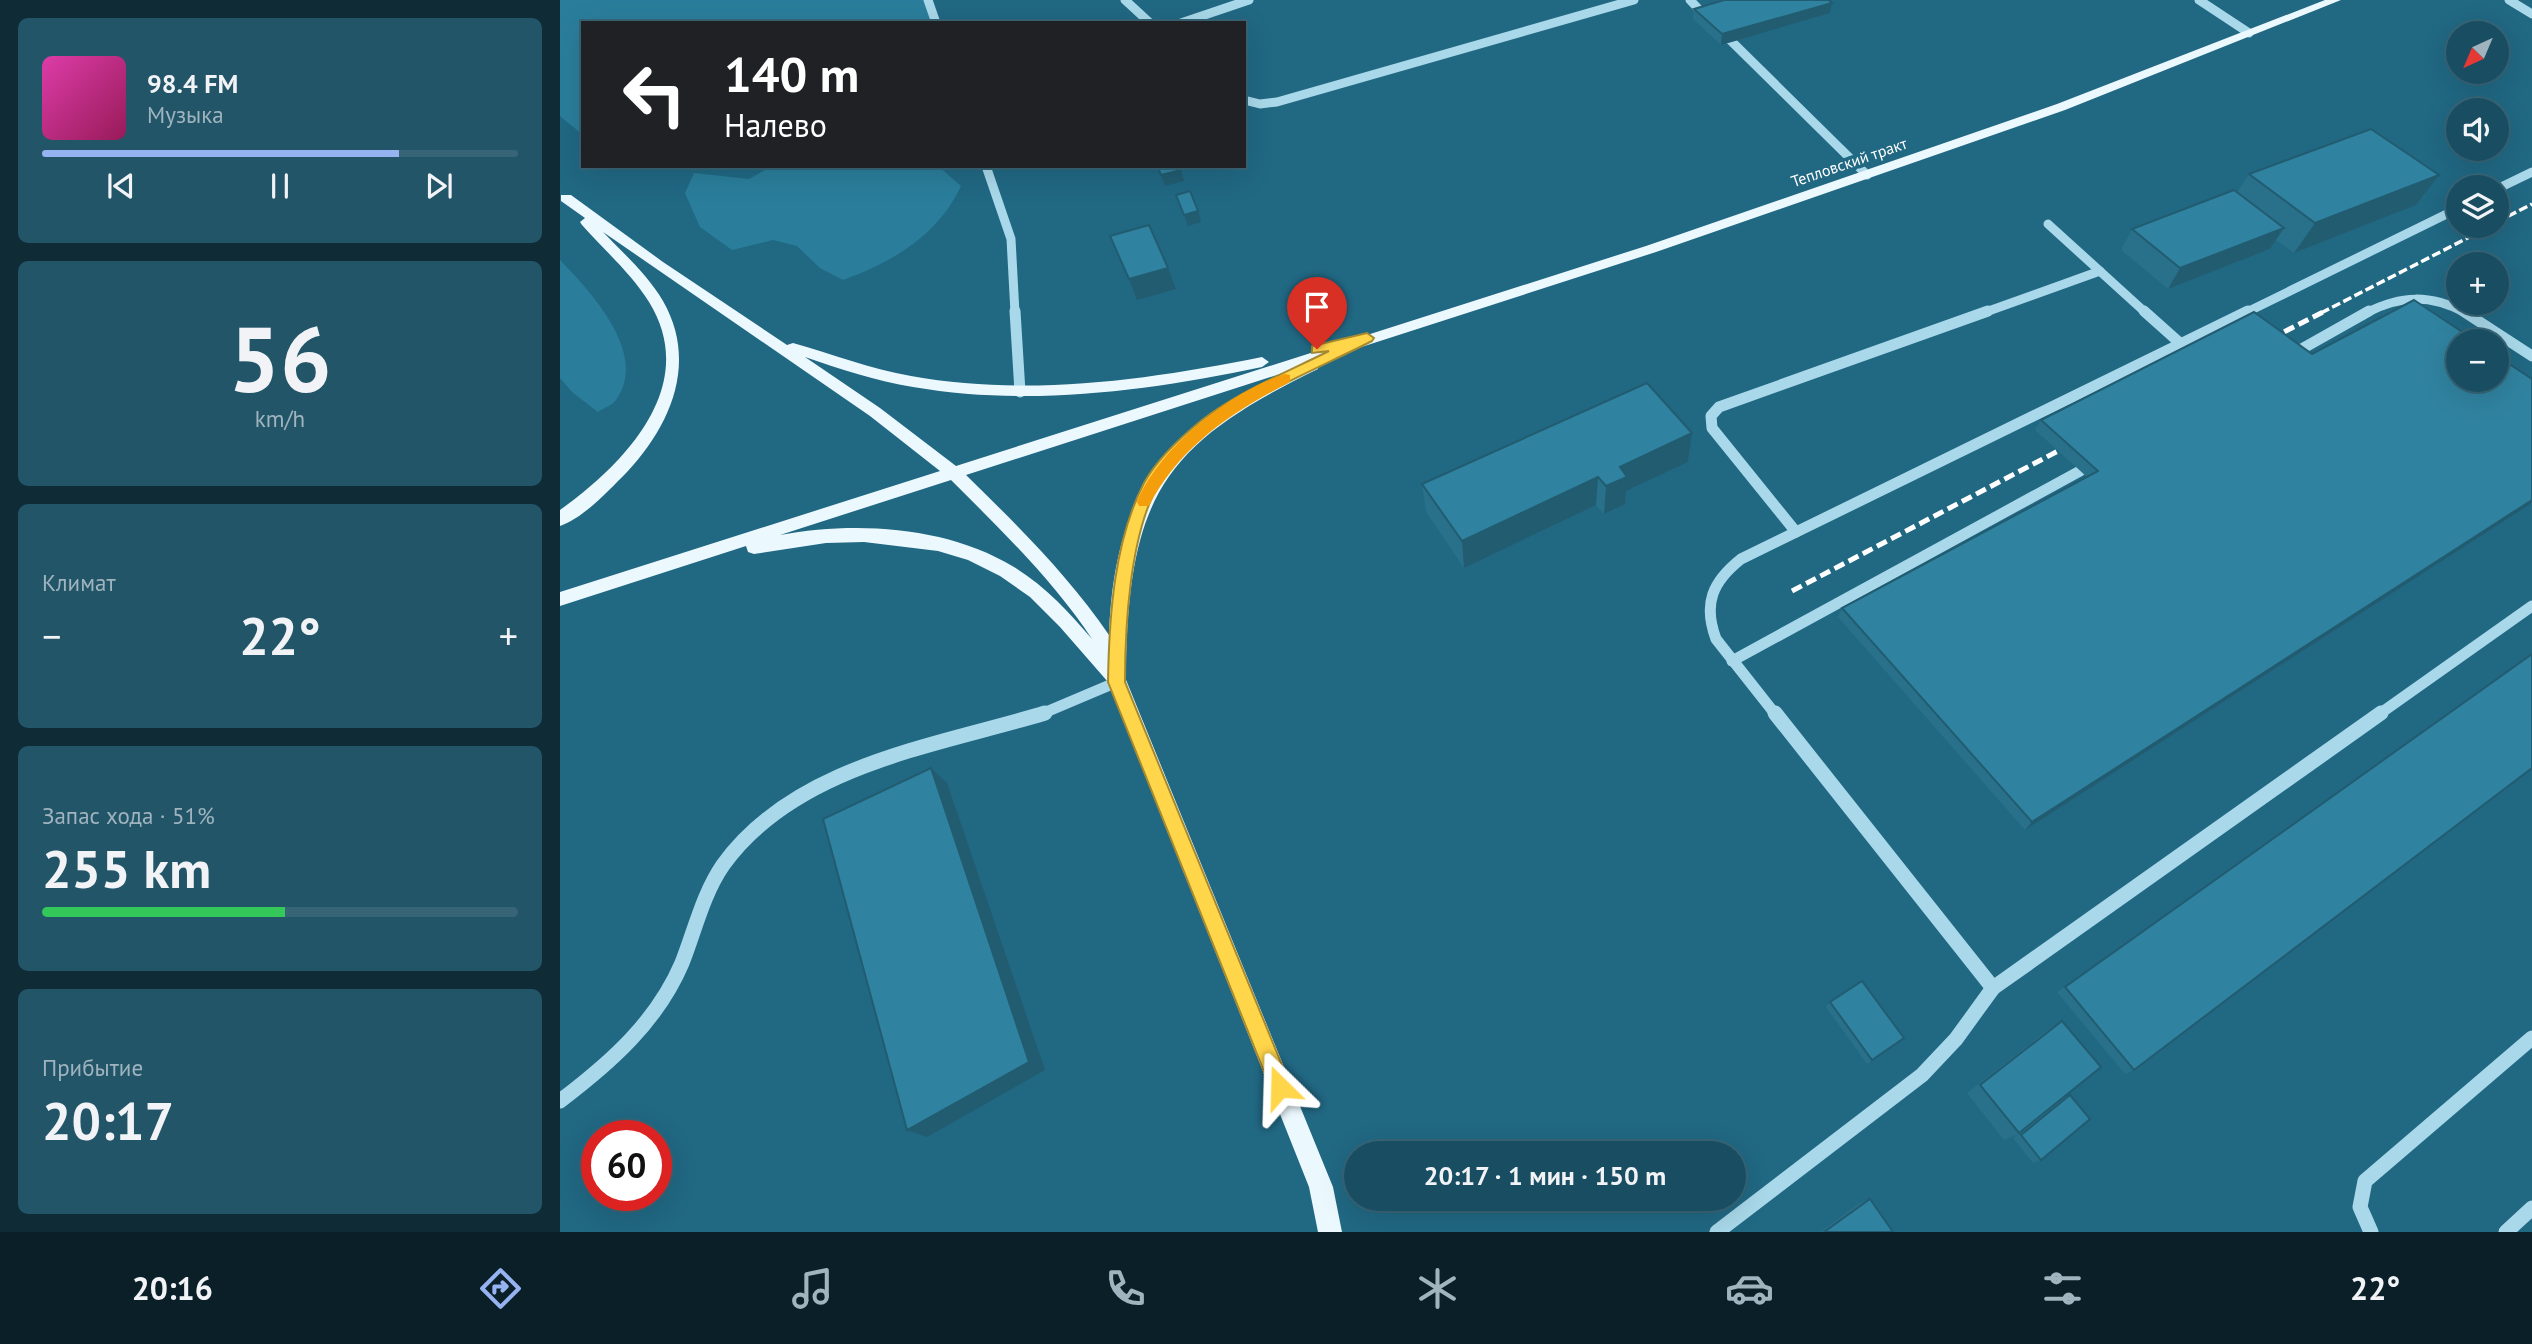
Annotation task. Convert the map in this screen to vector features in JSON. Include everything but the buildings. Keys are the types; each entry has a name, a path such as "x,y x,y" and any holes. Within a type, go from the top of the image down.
{"main road":[{"name":"Тепловский тракт","path":"1367,338 1651,249 1867,175 2061,107 2335,0"},
{"path":"563,194 658,265 875,412 953,472 1041,559 1074,599 1106,645 1117,682 1341,1232"},
{"path":"560,519 613,477 644,442 665,405 675,368 671,335 661,310 563,194"},
{"path":"775,343 848,366 927,384 1020,392 1117,388 1190,377 1367,338"},
{"path":"560,599 1367,338"},
{"path":"1117,682 1117,633 1124,580 1133,529 1151,484 1180,448 1209,423 1245,400 1367,338"},
{"path":"618,580 774,542 857,535 926,542 987,561 1025,584 1064,620 1117,682"},
{"path":"1321,1187 1330,1232"}],"lane":[{"path":"928,0 935,21"},
{"path":"1125,0 1148,21"},
{"path":"1187,21 1249,0"},
{"path":"1246,100 1260,104 1277,102 1634,0"},
{"path":"1690,0 1867,175"},
{"path":"2199,0 2249,33"},
{"path":"2509,0 2532,15"},
{"path":"987,168 1011,239 1020,392"},
{"path":"2509,183 2532,172"},
{"path":"1993,988 1716,639 1707,620 1708,600 1714,586 1724,571 1741,559 2446,214"},
{"path":"2048,224 2181,344"},
{"path":"1796,533 1712,428 1709,419 1712,413 1719,407 2100,271"},
{"path":"2291,355 2392,300 2412,297 2452,307 2529,350"},
{"path":"1732,661 2080,471"},
{"path":"1717,1232 1923,1075 1956,1039 1993,988 2532,606"},
{"path":"560,1101 602,1069 643,1028 674,978 702,905 731,855 767,819 812,792 882,760 1053,710 1117,682"},
{"path":"2371,1232 2362,1217 2358,1194 2365,1181 2532,1038"},
{"path":"2506,1232 2532,1208"}],"shaded area":[{"path":"560,0 925,0 933,21 581,21 581,133 560,116"},
{"path":"768,168 940,168 961,186 940,219 912,245 879,265 843,280 820,268 797,246 773,240 732,250 700,227 685,193 694,173 749,179"},
{"path":"560,260 586,288 612,324 626,363 625,382 615,402 598,412 572,392 560,378"}],"railway":[{"path":"2509,216 2532,204"},
{"path":"2321,313 2468,238"},
{"path":"2270,339 2325,311"},
{"path":"1792,591 2058,451"}],"slow traffic":[{"path":"1144,502 1151,484 1180,448 1209,423 1285,379"}],"route":[{"path":"1280,1087 1117,682 1117,633 1133,529 1151,484 1180,448 1209,423 1245,400 1367,338 1317,349"}]}
